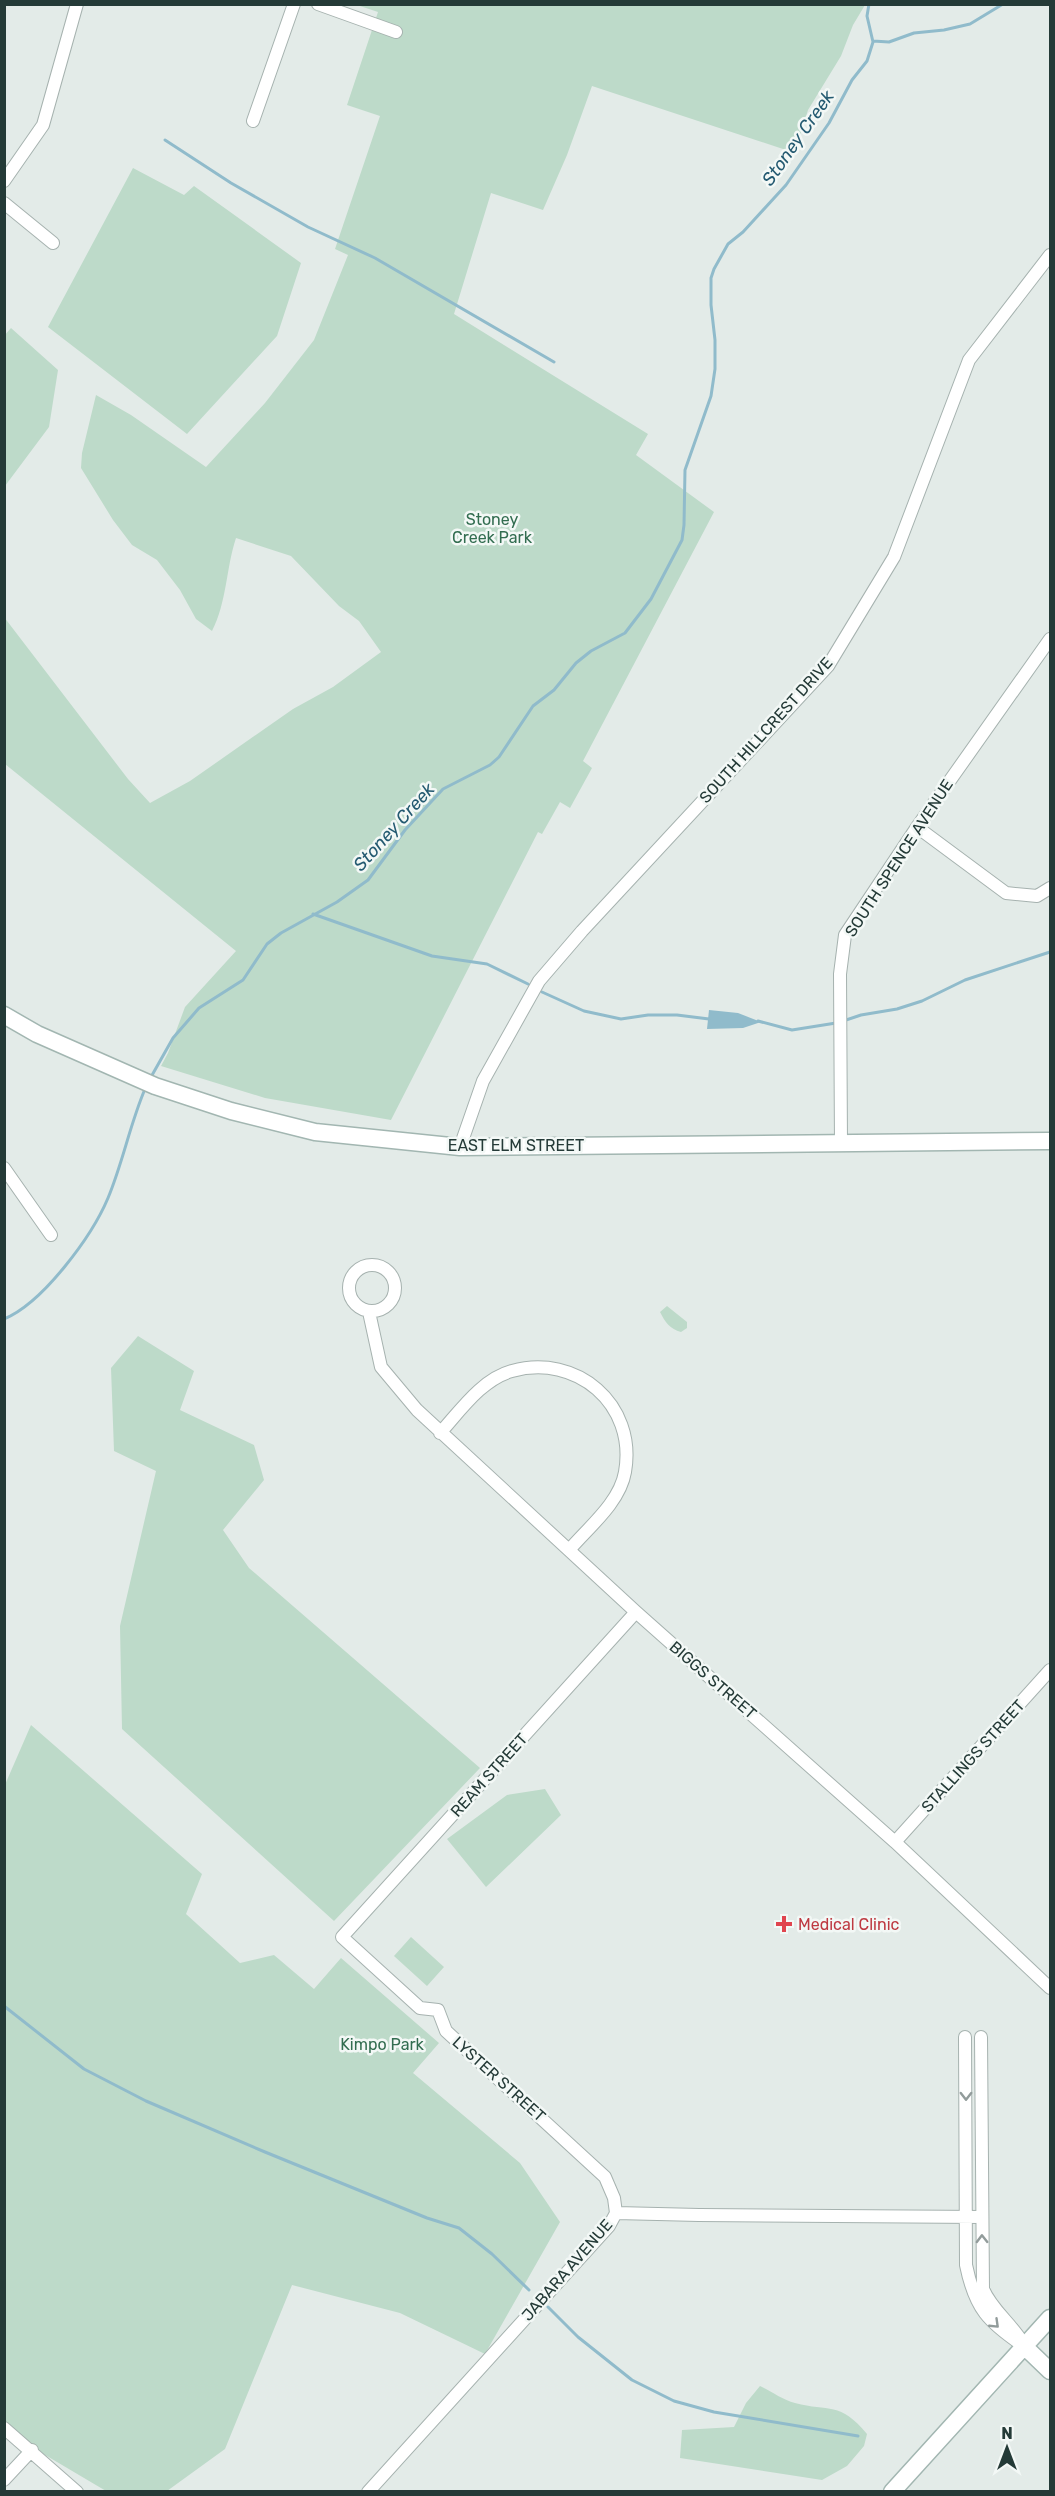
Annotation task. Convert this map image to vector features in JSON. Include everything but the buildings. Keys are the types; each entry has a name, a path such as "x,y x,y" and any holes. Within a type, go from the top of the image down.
{"street":[{"path":"4,181 43,125 77,4"},
{"path":"253,121 294,4"},
{"path":"318,4 396,32"},
{"path":"4,203 53,243"},
{"name":"SOUTH HILLCREST DRIVE","path":"460,1147 483,1081 539,981 582,931 828,666 894,557 969,360 1050,255"},
{"name":"SOUTH SPENCE AVENUE","path":"841,1144 840,974 845,935 917,827 1050,639"},
{"path":"917,827 1006,893 1037,896 1050,888"},
{"name":"EAST ELM STREET","path":"4,1015 37,1034 155,1086 231,1111 315,1132 460,1147 1050,1142"},
{"path":"4,1168 51,1235"},
{"name":"BIGGS STREET","path":"369,1312 381,1367 417,1410 440,1433 570,1549 636,1612 895,1842 1050,1988"},
{"path":"440,1433 486,1384 510,1371 539,1367 568,1371 591,1384 609,1401 622,1423 626,1449 625,1473 614,1499 570,1549"},
{"name":"REAM STREET","path":"342,1937 636,1612"},
{"name":"STALLINGS STREET","path":"895,1842 1050,1670"},
{"name":"LYSTER STREET","path":"342,1937 420,2008 438,2010 446,2031 605,2177 614,2198 616,2213"},
{"path":"966,2037 966,2265 971,2289 979,2308 1050,2371"},
{"path":"981,2037 983,2289 989,2302 1013,2326 1025,2347"},
{"name":"JABARA AVENUE","path":"368,2492 609,2226 616,2213 982,2217"},
{"path":"892,2492 1050,2318"},
{"path":"4,2428 32,2450 77,2492"},
{"path":"4,2480 32,2450"}],"green space":[{"name":"Stoney Creek Park","path":"357,5 865,5 853,25 841,56 808,110 799,139 792,152 592,86 567,155 543,210 491,193 454,314 648,434 636,455 714,512 583,761 592,768 570,808 560,802 542,834 538,832 391,1120 265,1098 161,1066 185,1007 236,951 5,764 4,617 128,779 150,803 190,781 293,709 333,687 381,652 359,621 339,606 291,556 236,538 224,597 212,631 196,619 180,590 157,560 132,545 113,520 81,468 82,453 96,395 131,415 206,467 265,403 314,340 348,255 335,249 380,116 347,105 378,12"},
{"path":"133,168 184,195 194,186 301,263 277,336 187,434 48,327"},
{"path":"11,328 58,370 49,427 5,486 4,336"},
{"path":"667,1306 687,1322 687,1328 681,1332 668,1325 660,1312"},
{"path":"138,1336 194,1371 180,1410 254,1445 264,1480 223,1530 249,1568 480,1768 334,1921 122,1729 120,1626 156,1471 114,1451 111,1368"},
{"name":"Kimpo Park","path":"31,1725 202,1874 186,1914 240,1963 274,1955 314,1989 341,1958 439,2043 413,2073 520,2163 560,2222 485,2354 400,2313 292,2285 225,2449 167,2491 106,2491 8,2433 5,2434 4,1787"},
{"path":"545,1789 561,1815 486,1887 447,1839 507,1795"},
{"path":"411,1937 444,1967 427,1986 394,1956"},
{"path":"760,2386 791,2402 834,2410 849,2416 867,2434 864,2446 847,2466 822,2480 680,2458 682,2430 734,2427 746,2403"}],"water":[{"path":"709,1010 738,1013 761,1022 743,1028 707,1029"}],"waterway":[{"name":"Stoney Creek","path":"151,1077 173,1038 199,1008 243,980 267,944 281,933 337,902 368,880 405,830 443,789 490,765 499,757 533,706 554,690 576,663 591,651 625,633 651,599 682,540 685,470 711,396 715,369 715,340 711,305 711,278 714,269 728,244 743,232 786,185 829,123 852,80 867,61 873,42 867,16 869,4"},
{"path":"873,41 889,42 914,33 970,24 1003,4"},
{"path":"165,140 231,183 308,227 375,258 554,362"},
{"path":"313,914 432,956 487,964 528,984"},
{"path":"843,1021 922,1001 965,980 1050,952"},
{"path":"542,992 584,1011 621,1019 648,1015 677,1015 709,1019"},
{"path":"758,1021 792,1030 836,1023"},
{"name":"Stoney Creek","path":"4,1319 19,1311 50,1284 90,1231 108,1198 145,1089"},
{"path":"4,2006 84,2069 146,2101 427,2218 459,2228 492,2254 529,2290"},
{"path":"548,2307 578,2337 632,2380 674,2401 714,2412 858,2436"}],"place":[{"name":"Medical Clinic","path":"784,1924"}]}
